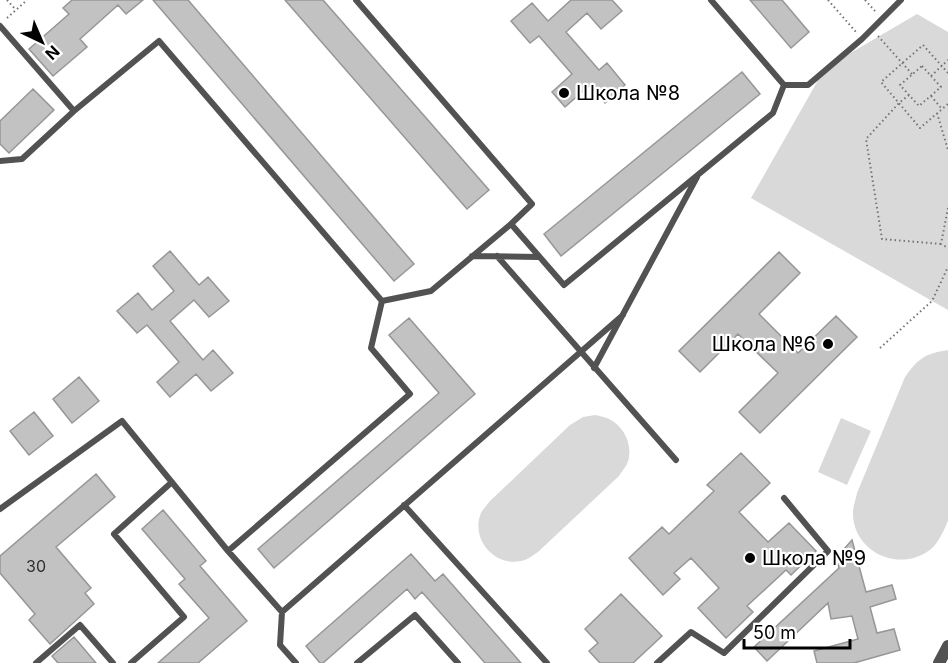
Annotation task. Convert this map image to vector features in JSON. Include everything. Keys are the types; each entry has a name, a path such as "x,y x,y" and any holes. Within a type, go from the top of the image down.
{"street":[{"path":"939,663 948,646"}],"lane":[{"path":"356,0 532,204 431,291 382,301"},
{"path":"711,0 784,85 808,85 862,39 901,0"},
{"path":"0,25 74,111"},
{"path":"0,161 22,159 74,111 159,41 382,301"},
{"path":"511,224 564,285 773,113 784,85"},
{"path":"594,368 699,174"},
{"path":"472,256 539,257"},
{"path":"497,256 676,460"},
{"path":"228,551 410,394 371,348 382,301"},
{"path":"282,612 623,315"},
{"path":"0,509 122,422 228,551 282,612 280,645 296,663"},
{"path":"131,663 184,617 114,534 172,482"},
{"path":"657,663 692,632 724,653 828,551 784,498"},
{"path":"405,505 547,663"},
{"path":"357,663 415,615 458,663"},
{"path":"36,663 80,625 113,663"}],"path":[{"path":"7,0 16,10"},
{"path":"0,25 27,0"},
{"path":"828,0 862,39"},
{"path":"865,0 882,20"},
{"path":"872,29 912,74"},
{"path":"948,73 923,45 880,82 920,128 948,104"},
{"path":"931,76 948,60"},
{"path":"922,66 941,87 919,106 900,85 912,74 922,66"},
{"path":"909,95 866,138 882,239 941,244 948,248"},
{"path":"931,96 942,109"},
{"path":"938,113 948,150"},
{"path":"941,244 948,208"},
{"path":"880,348 932,301 948,267"}],"shaded area":[{"path":"917,14 948,32 948,310 751,198 825,68"},
{"path":"948,350 948,521 931,549 919,556 892,559 869,548 860,538 855,526 853,507 905,377 923,358"},
{"path":"595,415 615,423 627,438 629,458 619,476 538,552 524,560 511,562 494,555 487,549 479,532 478,523 483,510 570,425 583,417"},
{"path":"841,418 871,431 847,485 818,472"}],"building":[{"path":"72,0 143,0 126,14 118,5 80,39 87,47 53,76 29,49 69,14 63,8"},
{"path":"153,0 188,0 414,264 394,281"},
{"path":"285,0 323,0 489,190 467,209"},
{"path":"571,0 612,0 622,11 601,29 587,13 566,32 599,70 607,63 625,85 605,103 590,85 565,107 552,92 572,74 539,36 530,43 511,21 532,3 548,21"},
{"path":"750,0 782,0 809,32 791,48"},
{"path":"742,72 760,94 561,256 544,234"},
{"path":"33,89 54,110 9,153 0,144 0,121"},
{"path":"170,251 199,285 208,277 229,301 209,317 194,300 170,321 203,360 213,350 233,373 211,391 196,374 170,397 157,382 179,362 147,325 137,333 117,311 138,293 152,310 174,291 153,266"},
{"name":"Школа №6","path":"779,252 800,273 759,314 798,353 836,316 857,337 760,433 739,412 778,373 738,334 700,372 679,351"},
{"path":"409,318 475,394 274,568 258,549 439,393 389,335"},
{"path":"79,377 99,401 72,423 53,399"},
{"path":"34,412 53,436 29,455 10,431"},
{"name":"Школа №9","path":"741,453 770,483 739,512 768,542 789,523 816,551 791,575 786,570 747,606 753,612 726,638 698,608 719,588 691,558 674,573 680,579 663,595 629,558 662,527 669,534 714,491 707,485"},
{"path":"96,474 115,497 56,547 91,588 85,593 94,604 50,644 29,620 35,614 0,573 0,556"},
{"path":"163,510 206,561 200,566 247,621 198,663 158,663 209,618 179,584 185,579 142,529"},
{"path":"852,540 866,592 892,585 896,599 870,607 877,633 894,629 900,650 854,663 817,663 814,651 858,639 852,616 831,619 828,603 767,661 754,647 839,568 836,558"},
{"path":"411,554 435,581 443,574 521,663 485,663 422,592 415,599 407,589 323,663 320,663 306,646"},
{"path":"621,594 662,636 633,663 600,663 589,651 598,643 585,629"},
{"path":"74,637 96,663 58,663 52,656"}],"place":[{"name":"Школа №8","path":"564,93"},
{"name":"Школа №6","path":"828,344"},
{"name":"Школа №9","path":"750,558"}]}
